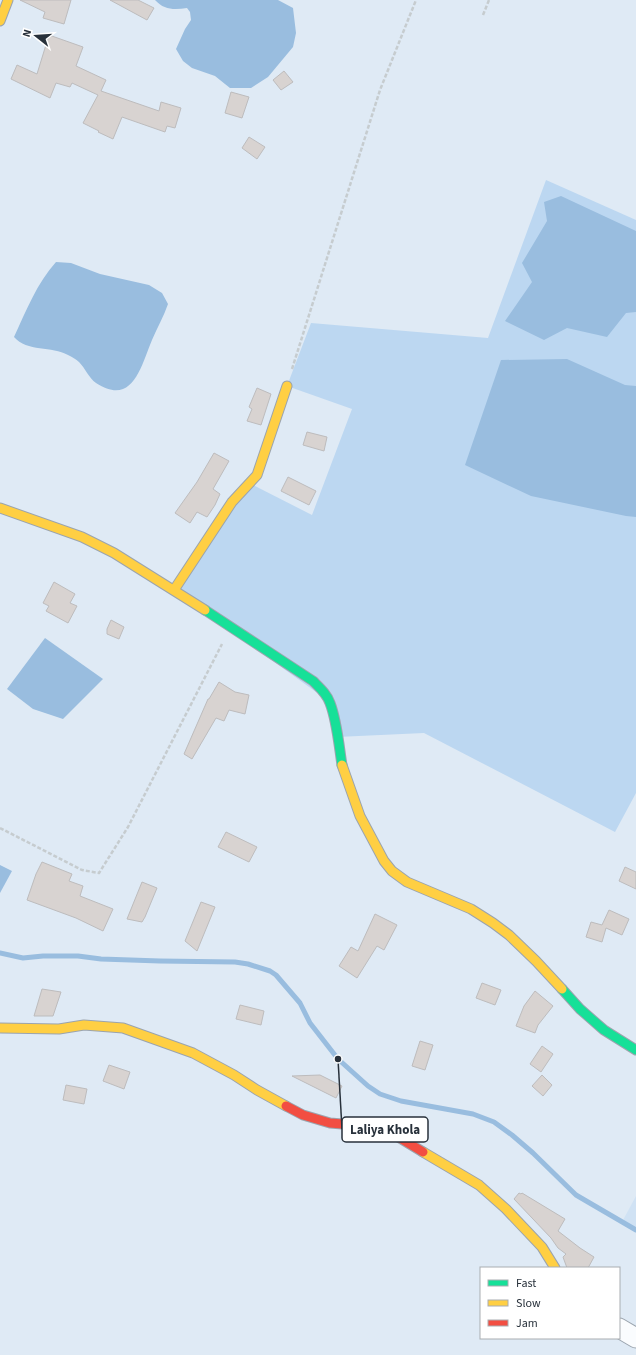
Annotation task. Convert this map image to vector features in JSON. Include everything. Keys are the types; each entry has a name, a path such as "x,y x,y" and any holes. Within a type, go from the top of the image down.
{"street":[{"path":"0,21 8,0"},
{"path":"174,590 232,502 256,474 287,386"},
{"path":"0,508 82,537 114,553 313,680 330,702 343,768 360,816 384,861 392,871 407,882 470,909 493,923 536,961 585,1013 604,1030 636,1050"},
{"path":"0,1028 58,1029 84,1025 123,1028 170,1044 203,1058 303,1115 330,1123 367,1126 395,1135 483,1189 506,1209 542,1247 554,1267"},
{"path":"620,1329 636,1338"}],"path":[{"path":"287,386 380,90 416,0"},
{"path":"483,15 489,0"},
{"path":"0,828 82,870 100,873 128,827 231,627"}],"shaded area":[{"path":"155,0 278,0 293,8 296,33 293,47 268,77 251,88 230,88 215,76 192,68 183,61 176,49 191,20 190,12 187,8 178,9 162,6"},
{"path":"546,180 636,220 636,793 615,832 424,733 337,737 330,702 174,590 249,483 312,515 352,409 287,386 311,323 488,338"},
{"path":"561,196 636,231 636,312 626,313 607,337 567,328 544,340 505,321 532,282 522,263 547,221 544,202"},
{"path":"56,262 71,263 100,274 149,285 162,293 168,304 144,361 134,380 127,387 119,390 109,389 96,383 81,364 72,357 55,350 26,345 19,342 14,337 43,279"},
{"path":"567,359 625,385 636,386 636,517 531,496 465,465 501,360"},
{"path":"45,638 103,679 63,719 33,709 7,689"},
{"path":"0,865 12,871 0,893"},
{"path":"636,1196 636,1230 622,1222"}],"building":[{"path":"20,0 71,0 64,24 43,18 45,12"},
{"path":"110,0 138,0 154,8 147,20"},
{"path":"49,35 83,47 76,66 106,80 101,91 159,111 161,102 181,108 175,128 167,126 165,132 122,117 113,139 83,123 98,95 72,83 70,87 56,83 50,98 11,79 17,65 37,74"},
{"path":"284,71 293,82 281,90 273,80"},
{"path":"231,92 249,97 242,118 225,113"},
{"path":"249,137 265,147 257,159 242,148"},
{"path":"257,388 271,394 261,425 247,421 252,409 249,407"},
{"path":"307,432 327,437 324,451 303,445"},
{"path":"214,453 229,461 213,489 220,494 207,517 197,512 190,523 175,513 197,482"},
{"path":"288,477 316,491 309,505 281,491"},
{"path":"54,582 75,594 70,603 77,606 68,623 46,611 49,606 43,603"},
{"path":"111,620 124,627 119,639 107,634 107,629"},
{"path":"219,682 235,692 249,695 245,714 229,710 224,721 216,718 192,759 184,754 208,699"},
{"path":"226,832 257,847 249,862 218,847"},
{"path":"42,862 72,874 69,881 83,886 80,896 113,909 103,931 76,918 27,900"},
{"path":"625,867 636,872 636,889 619,881"},
{"path":"142,882 157,888 142,922 127,919"},
{"path":"201,902 215,907 197,951 185,941"},
{"path":"609,910 629,919 622,935 606,928 602,942 586,937 591,922 602,925"},
{"path":"375,914 397,925 384,950 377,946 357,978 339,966 351,947 358,951"},
{"path":"482,983 501,990 495,1005 476,998"},
{"path":"42,989 61,992 53,1016 34,1016"},
{"path":"535,991 553,1006 538,1025 535,1033 516,1026 524,1006"},
{"path":"240,1005 264,1011 261,1025 236,1019"},
{"path":"420,1041 433,1045 425,1070 412,1066"},
{"path":"542,1046 553,1054 541,1072 530,1064"},
{"path":"109,1065 130,1072 124,1089 103,1081"},
{"path":"320,1075 342,1086 336,1098 292,1076"},
{"path":"542,1075 552,1085 543,1096 532,1086"},
{"path":"66,1085 87,1089 84,1104 63,1100"},
{"path":"519,1193 522,1193 565,1219 558,1231 594,1257 589,1267 567,1267 563,1257 566,1254 558,1248 551,1238 514,1199"}],"waterway":[{"path":"0,953 23,958 43,956 78,956 101,959 235,962 248,964 270,971 276,975 300,1003 310,1023 338,1059 368,1086 380,1094 401,1101 473,1114 494,1122 533,1153 576,1195 636,1230"}],"traffic: fast":[{"path":"205,610 313,681 323,691 329,700 332,710 338,734 342,765"},
{"path":"562,989 580,1009 604,1030 636,1050"}],"traffic: slow":[{"path":"0,21 8,0"},
{"path":"174,590 232,502 257,475 287,386"},
{"path":"0,508 82,537 114,553 205,610"},
{"path":"342,765 360,816 384,861 392,871 407,882 471,909 493,923 509,935 562,989"},
{"path":"0,1028 59,1029 84,1025 123,1028 193,1053 286,1106"},
{"path":"423,1152 479,1185 506,1209 542,1247 554,1267"}],"traffic: jam":[{"path":"286,1106 303,1115 330,1123 367,1126 395,1135 423,1152"}],"place":[{"name":"Laliya Khola","path":"338,1059"}]}
